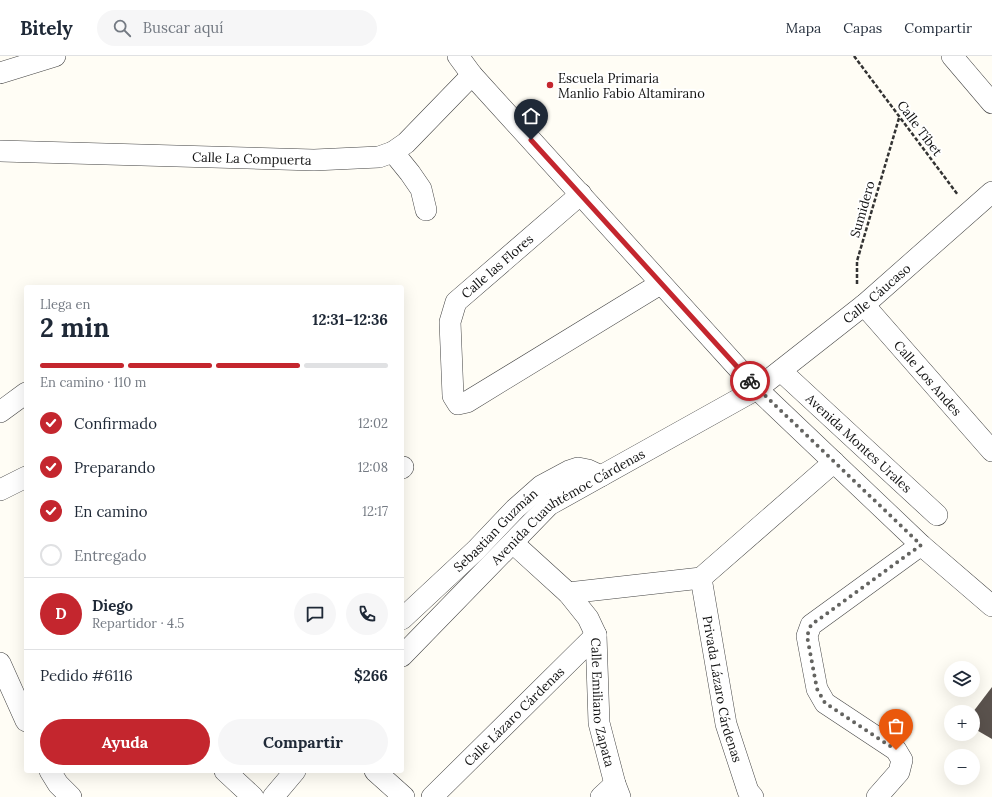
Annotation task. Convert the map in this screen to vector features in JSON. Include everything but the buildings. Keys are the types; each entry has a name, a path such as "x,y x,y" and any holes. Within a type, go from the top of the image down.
{"street":[{"path":"0,73 55,56"},
{"path":"458,56 472,75 581,194 660,284 757,389 921,545 992,606"},
{"path":"952,56 992,103"},
{"name":"Calle La Compuerta","path":"0,151 314,160 378,157 393,152 406,143 472,75"},
{"path":"393,152 410,173 421,190 426,210"},
{"name":"Calle Cáucaso","path":"757,389 864,305 992,192"},
{"name":"Calle las Flores","path":"581,194 456,302 450,322 453,396 458,404 467,402 660,284"},
{"name":"Calle Los Andes","path":"864,305 992,451"},
{"name":"Avenida Montes Urales","path":"781,371 938,515"},
{"name":"Avenida Cuauhtémoc Cárdenas","path":"404,654 549,505 757,389"},
{"path":"0,412 24,394"},
{"path":"568,593 701,578 834,462"},
{"name":"Sebastian Guzmán","path":"404,617 476,550 515,508 541,486 578,468 588,470 601,476"},
{"path":"0,490 24,478"},
{"name":"Calle Emiliano Zapata","path":"513,543 568,593 588,618 596,635 599,723 612,793"},
{"path":"877,797 899,772 902,760 896,750 825,703 817,689 807,636 811,625 921,545"},
{"name":"Privada Lázaro Cárdenas","path":"701,578 726,724 748,791 753,797"},
{"path":"404,629 423,634"},
{"name":"Calle Lázaro Cárdenas","path":"432,797 596,635"},
{"path":"0,663 24,717"},
{"path":"51,773 58,784 71,797"},
{"path":"227,773 253,797"},
{"path":"273,797 293,773"},
{"path":"377,773 404,797"}],"path":[{"name":"Calle Tíbet","path":"854,56 899,118 971,211"},
{"name":"Sumidero","path":"864,305 857,285 858,261 899,118"}],"way so far":[{"path":"750,381 768,400 921,545 811,625 807,636 817,689 825,703 896,750"}],"place":[{"name":"Escuela Primaria Manlio Fabio Altamirano","path":"550,85"}],"route":[{"path":"531,140 581,194 660,284 750,381"}]}
